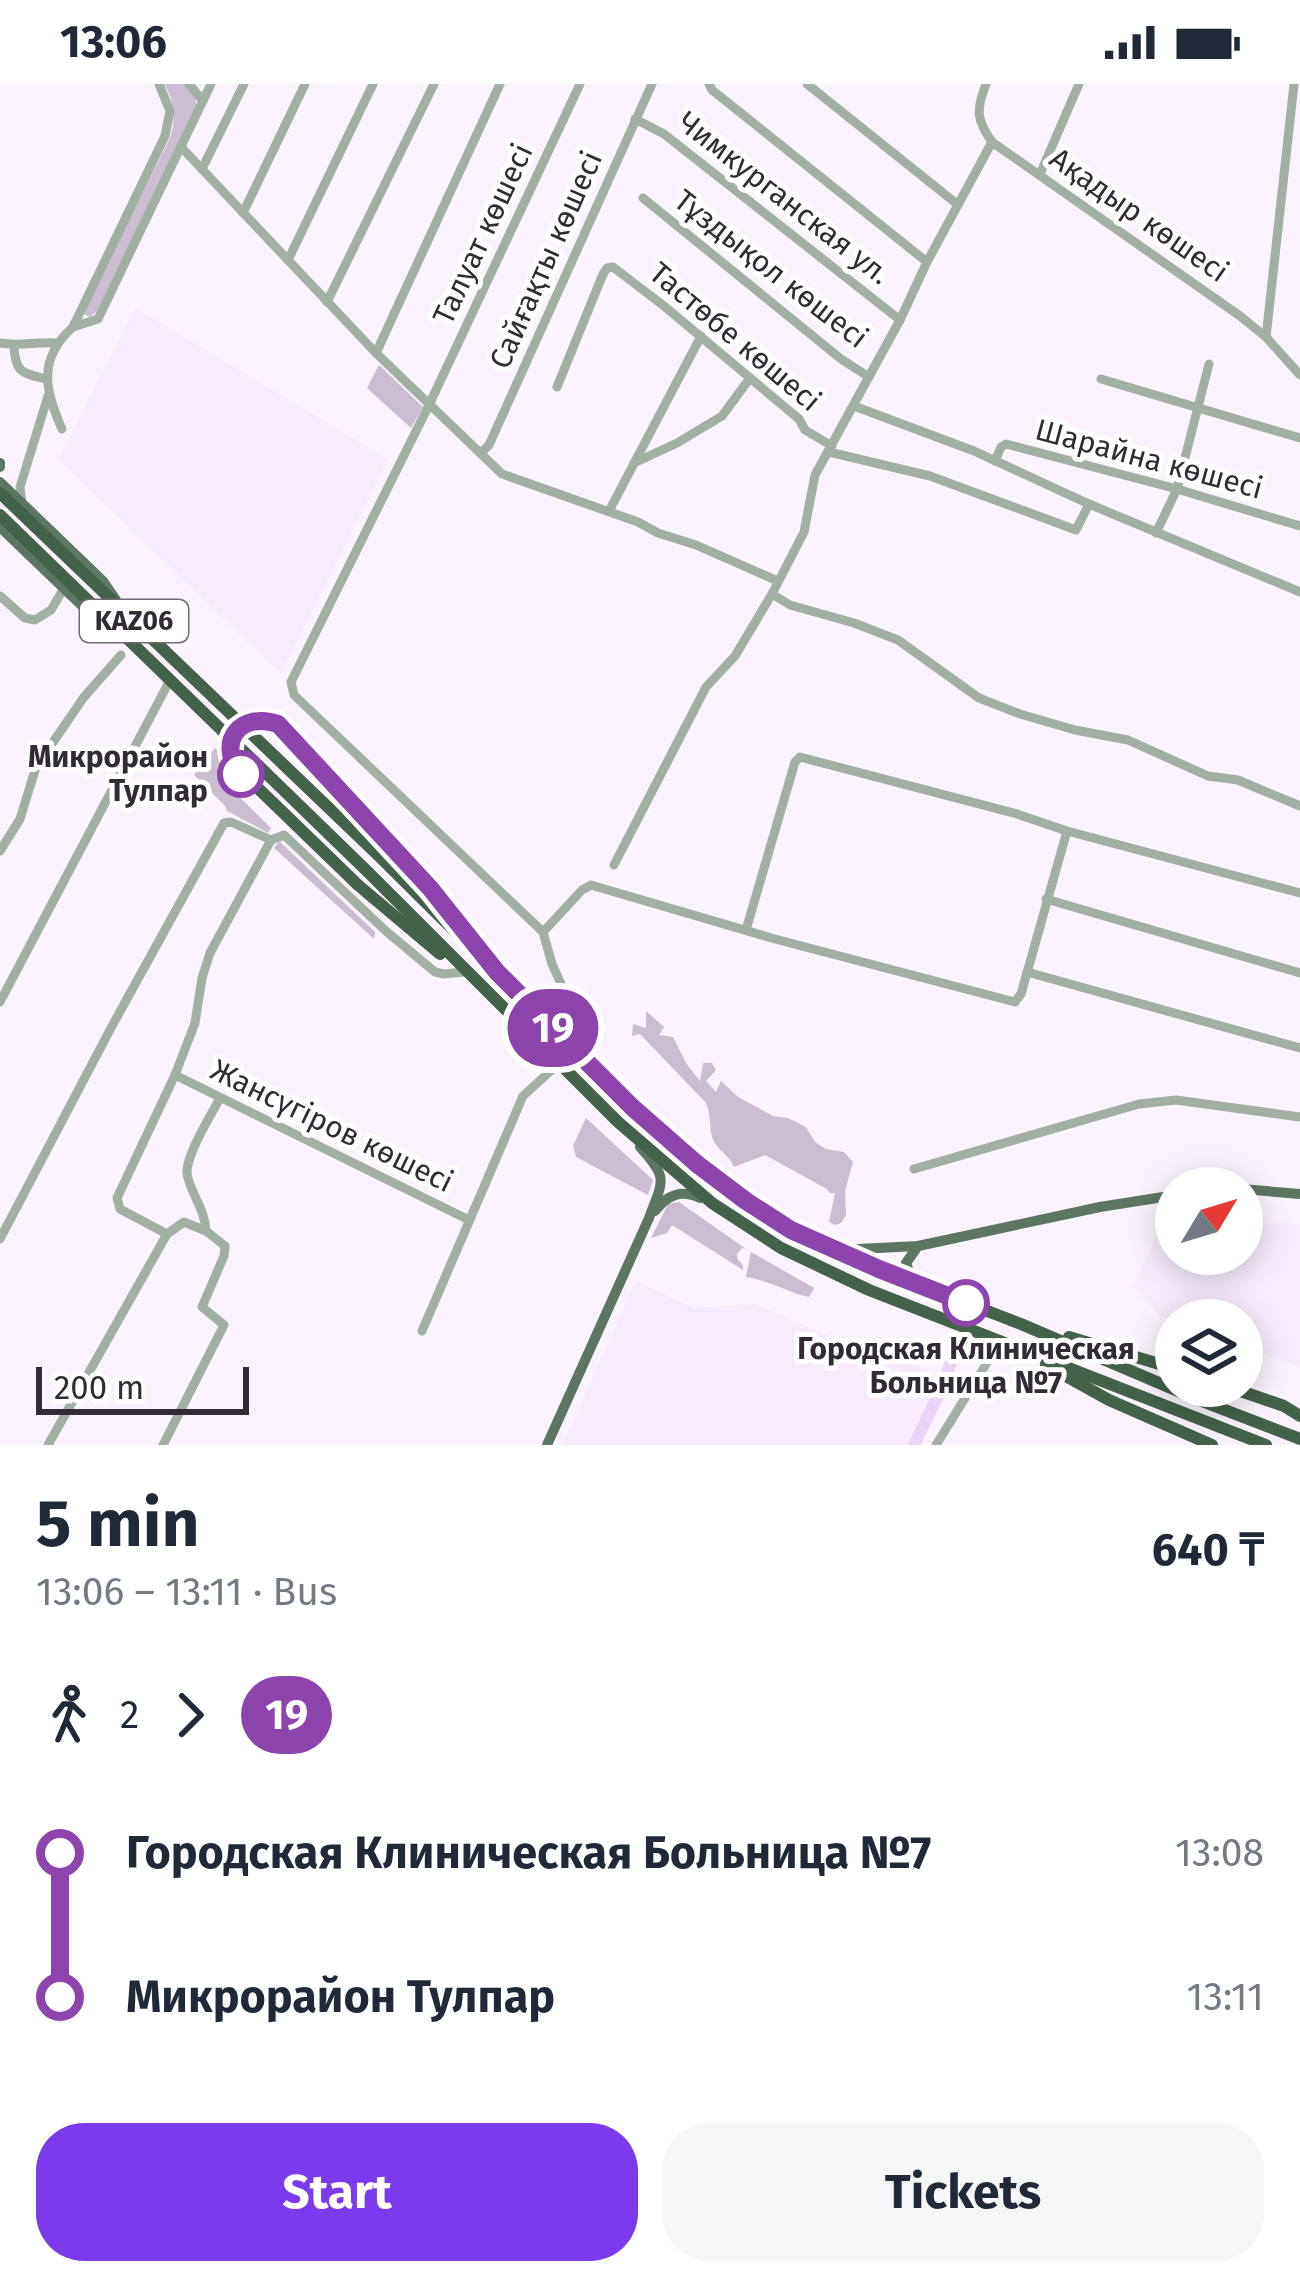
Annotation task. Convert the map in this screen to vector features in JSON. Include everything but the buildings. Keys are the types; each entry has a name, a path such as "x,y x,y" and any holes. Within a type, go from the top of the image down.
{"highway":[{"name":"KАZ06","path":"2,487 632,1107 746,1201 791,1230 835,1250 1300,1438"},
{"name":"KАZ06","path":"0,515 368,872 558,1064 712,1203 781,1248 828,1271 1266,1445"},
{"path":"482,988 358,885 232,763 230,749 240,728 264,719 278,724 430,888 497,972"},
{"path":"1022,1324 1155,1363"},
{"path":"1011,1345 1108,1400 1212,1445"},
{"path":"1263,1399 1300,1415"}],"main road":[{"path":"2,487 103,581 125,613"},
{"path":"0,527 104,627 133,644"},
{"path":"547,1445 661,1185 662,1175 655,1164 619,1122"},
{"path":"1263,1191 1300,1194"},
{"path":"649,1218 673,1194 692,1194 712,1203"},
{"path":"835,1250 918,1246 1155,1199"},
{"path":"913,1283 906,1263 918,1246"}],"street":[{"path":"74,328 165,136 170,111 159,84"},
{"path":"189,84 203,101"},
{"path":"62,429 46,380 57,343 74,328 98,320 212,84"},
{"path":"200,166 244,84"},
{"path":"243,213 305,84"},
{"path":"288,260 373,84"},
{"path":"327,302 434,84"},
{"path":"376,353 500,84"},
{"name":"Талуат көшесі","path":"543,932 294,694 291,682 429,405 580,84"},
{"name":"Сайғақты көшесі","path":"481,453 489,446 652,84"},
{"path":"807,84 957,204"},
{"path":"614,865 706,687 735,656 772,594 804,532 815,475 992,142 979,116 978,103 986,84"},
{"path":"1040,174 1079,84"},
{"path":"1266,337 1294,84"},
{"path":"710,87 927,262"},
{"name":"Чимкурганская ул.","path":"635,119 664,134 900,320"},
{"name":"Ақадыр көшесі","path":"992,142 1266,337 1300,375"},
{"path":"181,147 376,353 502,474 638,522 778,581"},
{"path":"168,174 183,163 200,166"},
{"name":"Тұздықол көшесі","path":"643,199 869,377"},
{"name":"Тастөбе көшесі","path":"556,387 608,268 619,270 831,449"},
{"path":"609,512 701,336"},
{"path":"0,343 57,343"},
{"path":"14,346 15,363 21,371 46,380"},
{"path":"1156,533 1177,490 1210,364"},
{"path":"634,463 722,416 750,378"},
{"path":"1101,379 1300,438"},
{"path":"22,503 22,478 48,396"},
{"path":"854,406 917,428 1300,592"},
{"name":"Шарайна көшесі","path":"995,461 1006,444 1300,526"},
{"path":"831,449 930,476 1076,530 1089,504"},
{"path":"2,487 22,478"},
{"path":"0,596 25,618 35,620 50,610 64,588"},
{"path":"772,594 790,605 898,640 979,698 1075,730 1128,740 1208,776 1238,779 1300,806"},
{"path":"0,851 20,819 37,767 84,697 122,655"},
{"path":"0,1002 170,680"},
{"path":"746,930 800,757 1300,893"},
{"path":"0,1239 220,827 231,822 271,840"},
{"path":"552,1026 571,1006 543,932 591,886 1012,1003 1021,994 1067,831"},
{"path":"167,1234 121,1209 117,1198 175,1075 194,1023 210,953 271,840 284,835 434,971 463,972"},
{"path":"1046,899 1300,973"},
{"path":"387,932 398,920"},
{"path":"1027,972 1300,1048"},
{"path":"422,1331 523,1096 558,1064"},
{"name":"Жансүгіров көшесі","path":"175,1075 469,1220"},
{"path":"206,1231 187,1172 220,1098"},
{"path":"914,1169 1139,1104 1180,1100 1300,1117"},
{"path":"49,1445 167,1234 184,1222 225,1246 202,1307 224,1325 163,1445"},
{"path":"980,1333 988,1361"},
{"path":"936,1445 988,1361 1011,1345"}],"shaded area":[{"path":"164,84 185,84 196,107 90,317 84,310 170,138 173,110"},
{"path":"136,308 388,459 281,674 58,459"},
{"path":"379,365 423,407 411,428 367,388"},
{"path":"215,748 224,756 217,767 220,778 271,828 268,833 227,811 194,775"},
{"path":"279,841 375,932 374,939 274,848"},
{"path":"646,1011 664,1027 659,1035 673,1037 700,1081 703,1063 712,1063 716,1070 706,1081 716,1092 721,1081 738,1097 773,1116 806,1127 826,1149 844,1152 853,1162 841,1223 829,1222 835,1193 765,1155 734,1167 713,1139 706,1103 640,1034 632,1036 633,1024 646,1028"},
{"path":"586,1118 653,1180 648,1195 576,1157 573,1146"},
{"path":"679,1202 746,1249 737,1254 743,1270 672,1225 667,1233 651,1238 668,1204"},
{"path":"1263,1223 1300,1224 1300,1368 1263,1354 1263,1299 1155,1299 1155,1311 1132,1286 1155,1239 1155,1275 1263,1275"},
{"path":"751,1252 814,1288 809,1297 746,1277"},
{"name":"Городская Клиническая Больница №7","path":"636,1281 693,1308 756,1304 877,1357 884,1349 941,1376 907,1445 563,1445"}],"waterway":[{"path":"914,1445 951,1362 959,1355"}],"bus line":[{"name":"19","path":"241,774 232,763 233,737 253,721 278,724 430,888 497,972 632,1107 697,1164 791,1230 966,1303"}],"place":[{"name":"Микрорайон Тулпар","path":"241,774"},
{"name":"Городская Клиническая Больница №7","path":"966,1303"}]}
